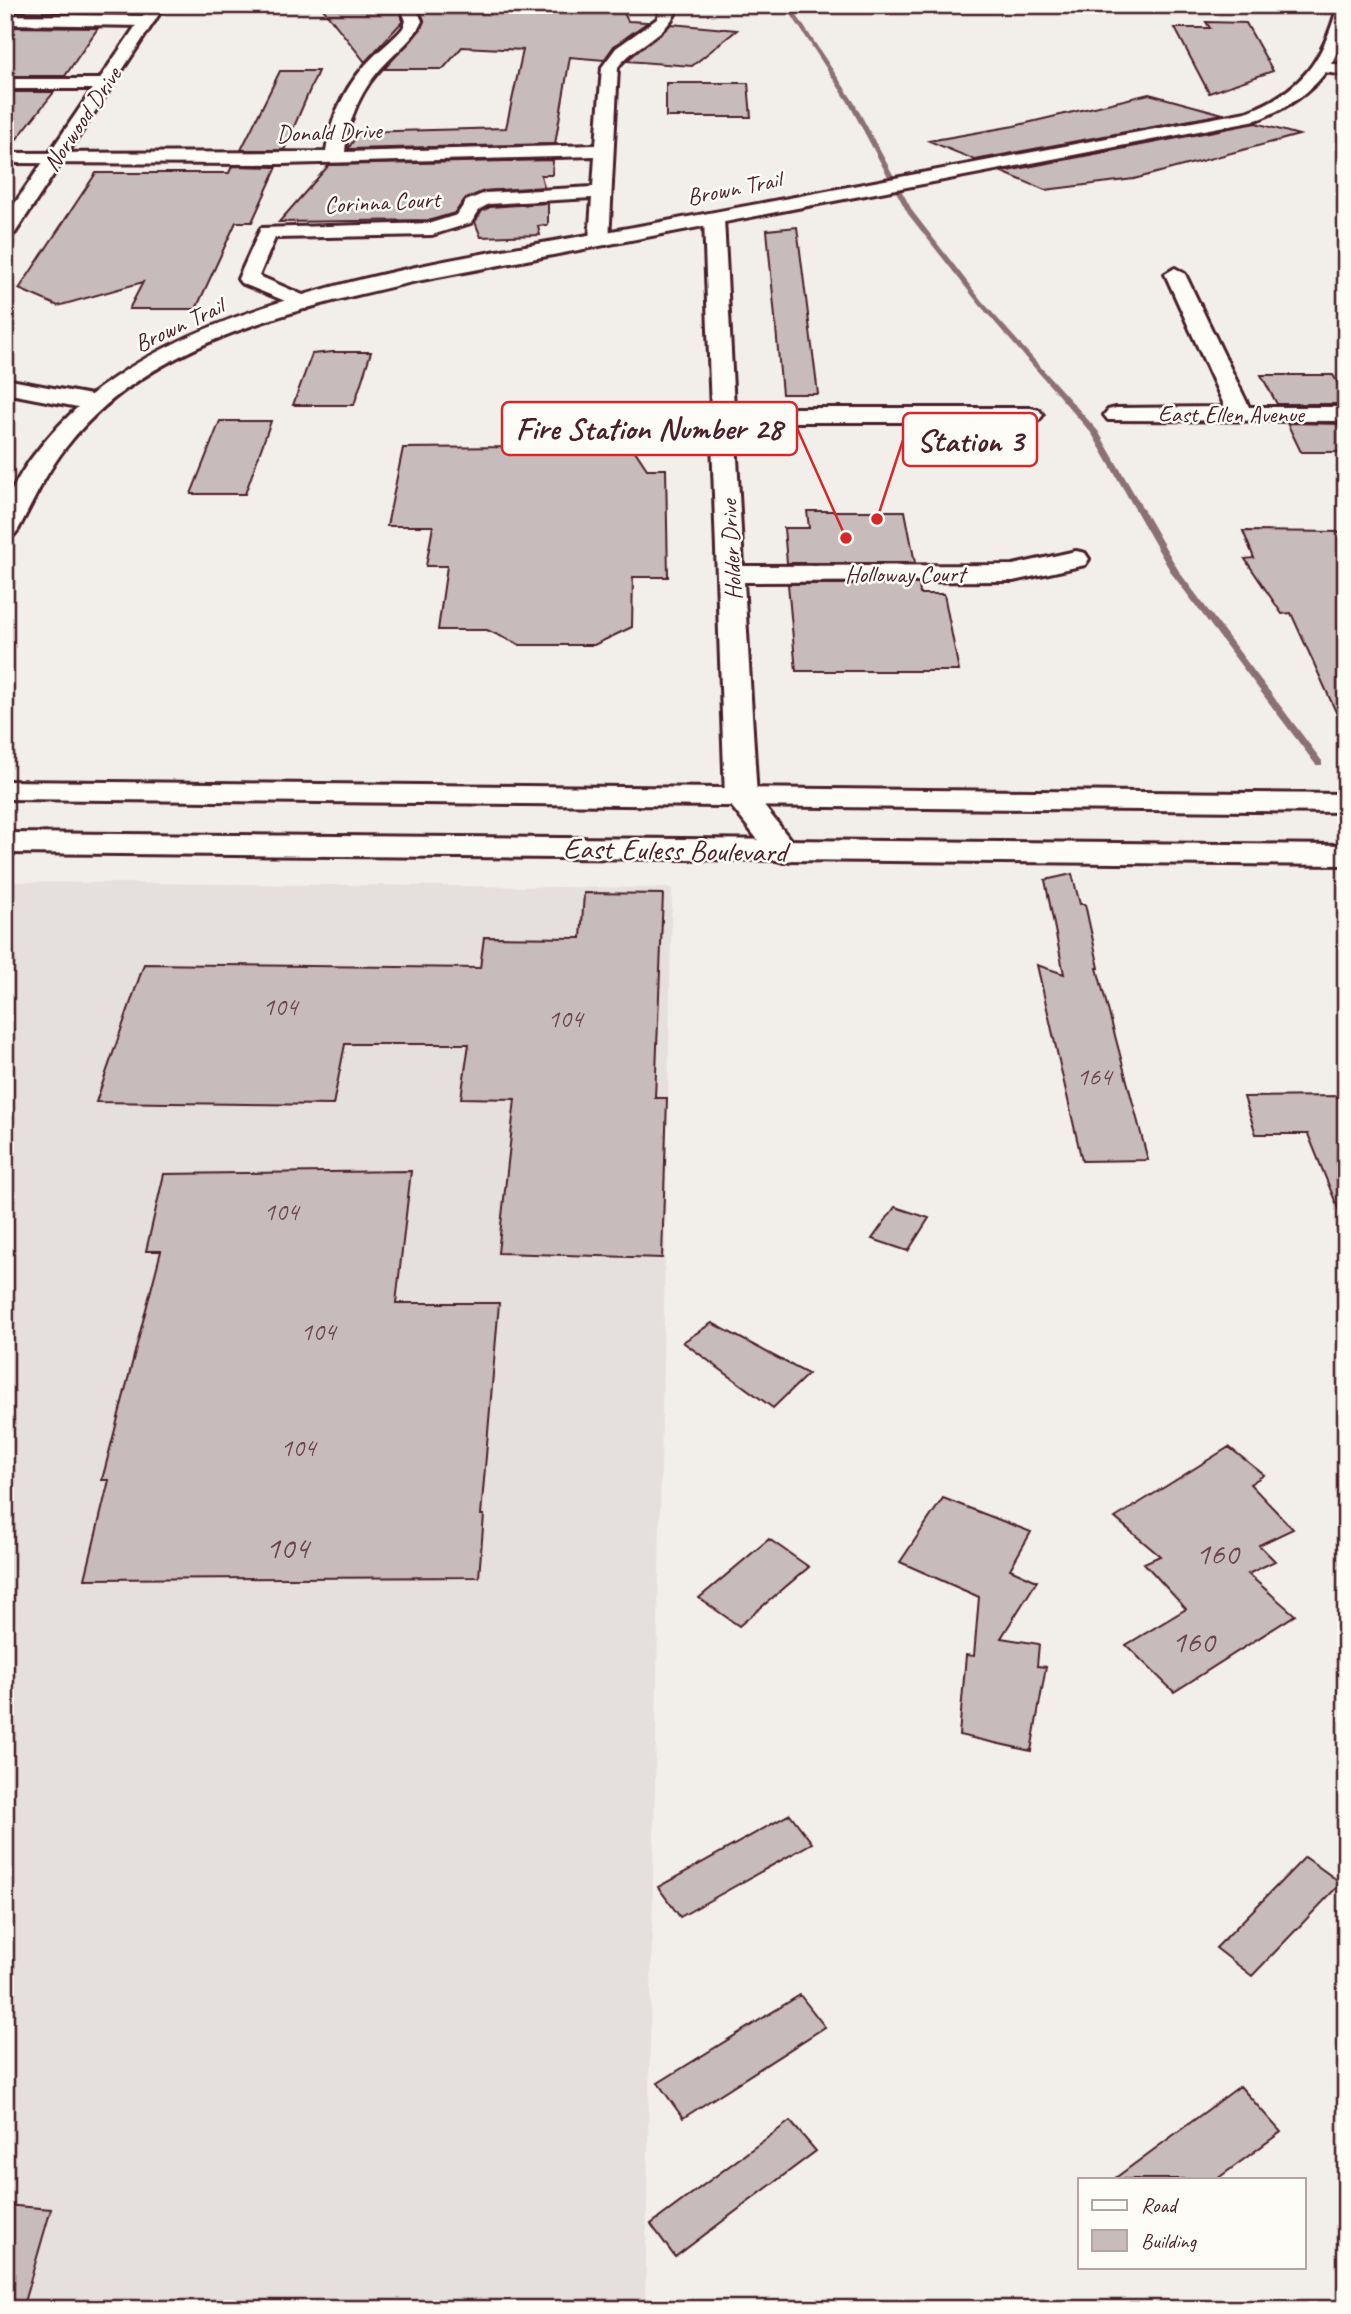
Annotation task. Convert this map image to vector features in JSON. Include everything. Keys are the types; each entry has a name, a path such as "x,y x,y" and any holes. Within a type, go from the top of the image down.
{"street":[{"name":"Norwood Drive","path":"5,233 158,5"},
{"path":"334,157 336,131 352,96 374,65 411,28 414,21 407,5"},
{"path":"598,241 610,67 622,51 663,22 667,14 663,5"},
{"name":"Brown Trail","path":"95,403 127,379 168,356 237,326 305,303 417,275 686,224 714,226 879,186 1250,116 1269,110 1307,89 1322,68 1345,10"},
{"path":"5,19 147,21"},
{"path":"1322,68 1346,70"},
{"path":"5,84 105,84"},
{"name":"Donald Drive","path":"5,159 334,157 605,150"},
{"name":"Corinna Court","path":"305,303 248,279 268,232 432,229 464,219 472,205 485,200 602,192"},
{"name":"Holder Drive","path":"714,226 733,574 741,798"},
{"path":"1175,274 1240,414"},
{"path":"5,386 95,403"},
{"path":"5,530 45,457 95,403"},
{"name":"East Ellen Avenue","path":"1116,415 1346,414"},
{"path":"724,415 1031,415"},
{"name":"Holloway Court","path":"733,574 1013,573 1076,559"},
{"name":"East Euless Boulevard","path":"5,790 1346,803"},
{"path":"741,798 783,852"},
{"name":"East Euless Boulevard","path":"5,843 1346,855"}],"shaded area":[{"path":"5,882 672,888 645,2309 5,2309"}],"building":[{"path":"18,5 115,5 110,13 12,11"},
{"path":"320,5 398,5 403,21 365,62"},
{"path":"418,5 620,5 628,21 648,22 614,46 604,60 570,57 555,144 348,149 359,132 506,128 523,50 462,47 443,69 384,69 421,29 424,20"},
{"path":"1206,22 1246,23 1273,71 1209,93 1175,28 1210,28"},
{"path":"671,24 737,30 692,66 626,61"},
{"path":"5,27 98,28 65,76 5,76"},
{"path":"280,71 318,71 284,150 241,150"},
{"path":"666,83 748,83 751,117 666,117"},
{"path":"5,92 54,92 8,150 5,150"},
{"path":"1149,94 1223,114 975,160 929,141 1014,126"},
{"path":"1256,123 1299,135 1134,179 1045,190 1002,172"},
{"path":"553,160 552,175 541,175 544,187 484,191 465,199 455,213 431,220 279,222 329,165"},
{"path":"232,166 277,167 252,222 236,222 196,309 129,309 143,282 58,306 19,289 96,173 229,173"},
{"path":"548,203 548,225 538,226 540,235 481,237 475,222 482,211 490,207"},
{"path":"797,227 818,394 782,394 767,230"},
{"path":"371,352 354,405 293,405 312,354"},
{"path":"1261,375 1333,375 1346,397 1346,404 1277,404"},
{"path":"220,421 271,421 245,494 191,494"},
{"path":"1287,423 1346,424 1346,452 1301,452"},
{"path":"571,439 571,446 615,441 631,445 647,469 666,469 668,577 633,577 632,627 594,645 520,645 487,630 438,630 447,566 426,566 433,526 387,526 403,448 518,447 519,440"},
{"path":"807,511 905,511 915,563 787,563 784,528 809,528"},
{"path":"1243,531 1346,532 1346,734 1291,613 1282,614 1245,559 1254,558"},
{"path":"788,584 919,584 920,594 944,594 959,671 796,671"},
{"path":"1072,874 1080,904 1085,904 1097,968 1148,1160 1082,1161 1037,965 1064,974 1045,880"},
{"path":"584,893 663,894 655,1098 667,1098 662,1258 498,1253 515,1099 461,1098 469,1044 345,1044 333,1105 96,1102 144,964 480,968 484,937 581,938"},
{"path":"1346,1096 1344,1223 1308,1134 1256,1134 1244,1097"},
{"path":"411,1171 396,1303 499,1303 481,1515 484,1515 479,1577 85,1579 109,1480 102,1480 161,1251 146,1251 164,1174"},
{"path":"895,1207 929,1218 908,1251 872,1239"},
{"path":"712,1323 808,1374 773,1408 683,1342"},
{"path":"1229,1447 1264,1475 1250,1484 1293,1529 1259,1545 1275,1561 1248,1574 1295,1615 1174,1692 1126,1645 1186,1609 1144,1563 1160,1556 1115,1518"},
{"path":"943,1498 1031,1532 1010,1569 1037,1581 1001,1638 1039,1644 1037,1666 1046,1667 1031,1751 959,1735 966,1655 974,1656 979,1597 900,1562"},
{"path":"769,1539 809,1567 739,1626 699,1598"},
{"path":"790,1814 812,1843 680,1917 658,1887"},
{"path":"1305,1857 1341,1883 1252,1976 1216,1948"},
{"path":"800,1995 825,2027 683,2118 658,2083"},
{"path":"1240,2086 1281,2132 1218,2178 1115,2178"},
{"path":"790,2121 816,2151 675,2257 651,2224"},
{"path":"5,2205 51,2209 22,2309 5,2309"}],"waterway":[{"path":"787,5 851,102 910,213 980,302 1095,433 1176,574 1319,763"}],"place":[{"name":"Station 3","path":"877,519"},
{"name":"Fire Station Number 28","path":"846,538"}]}
